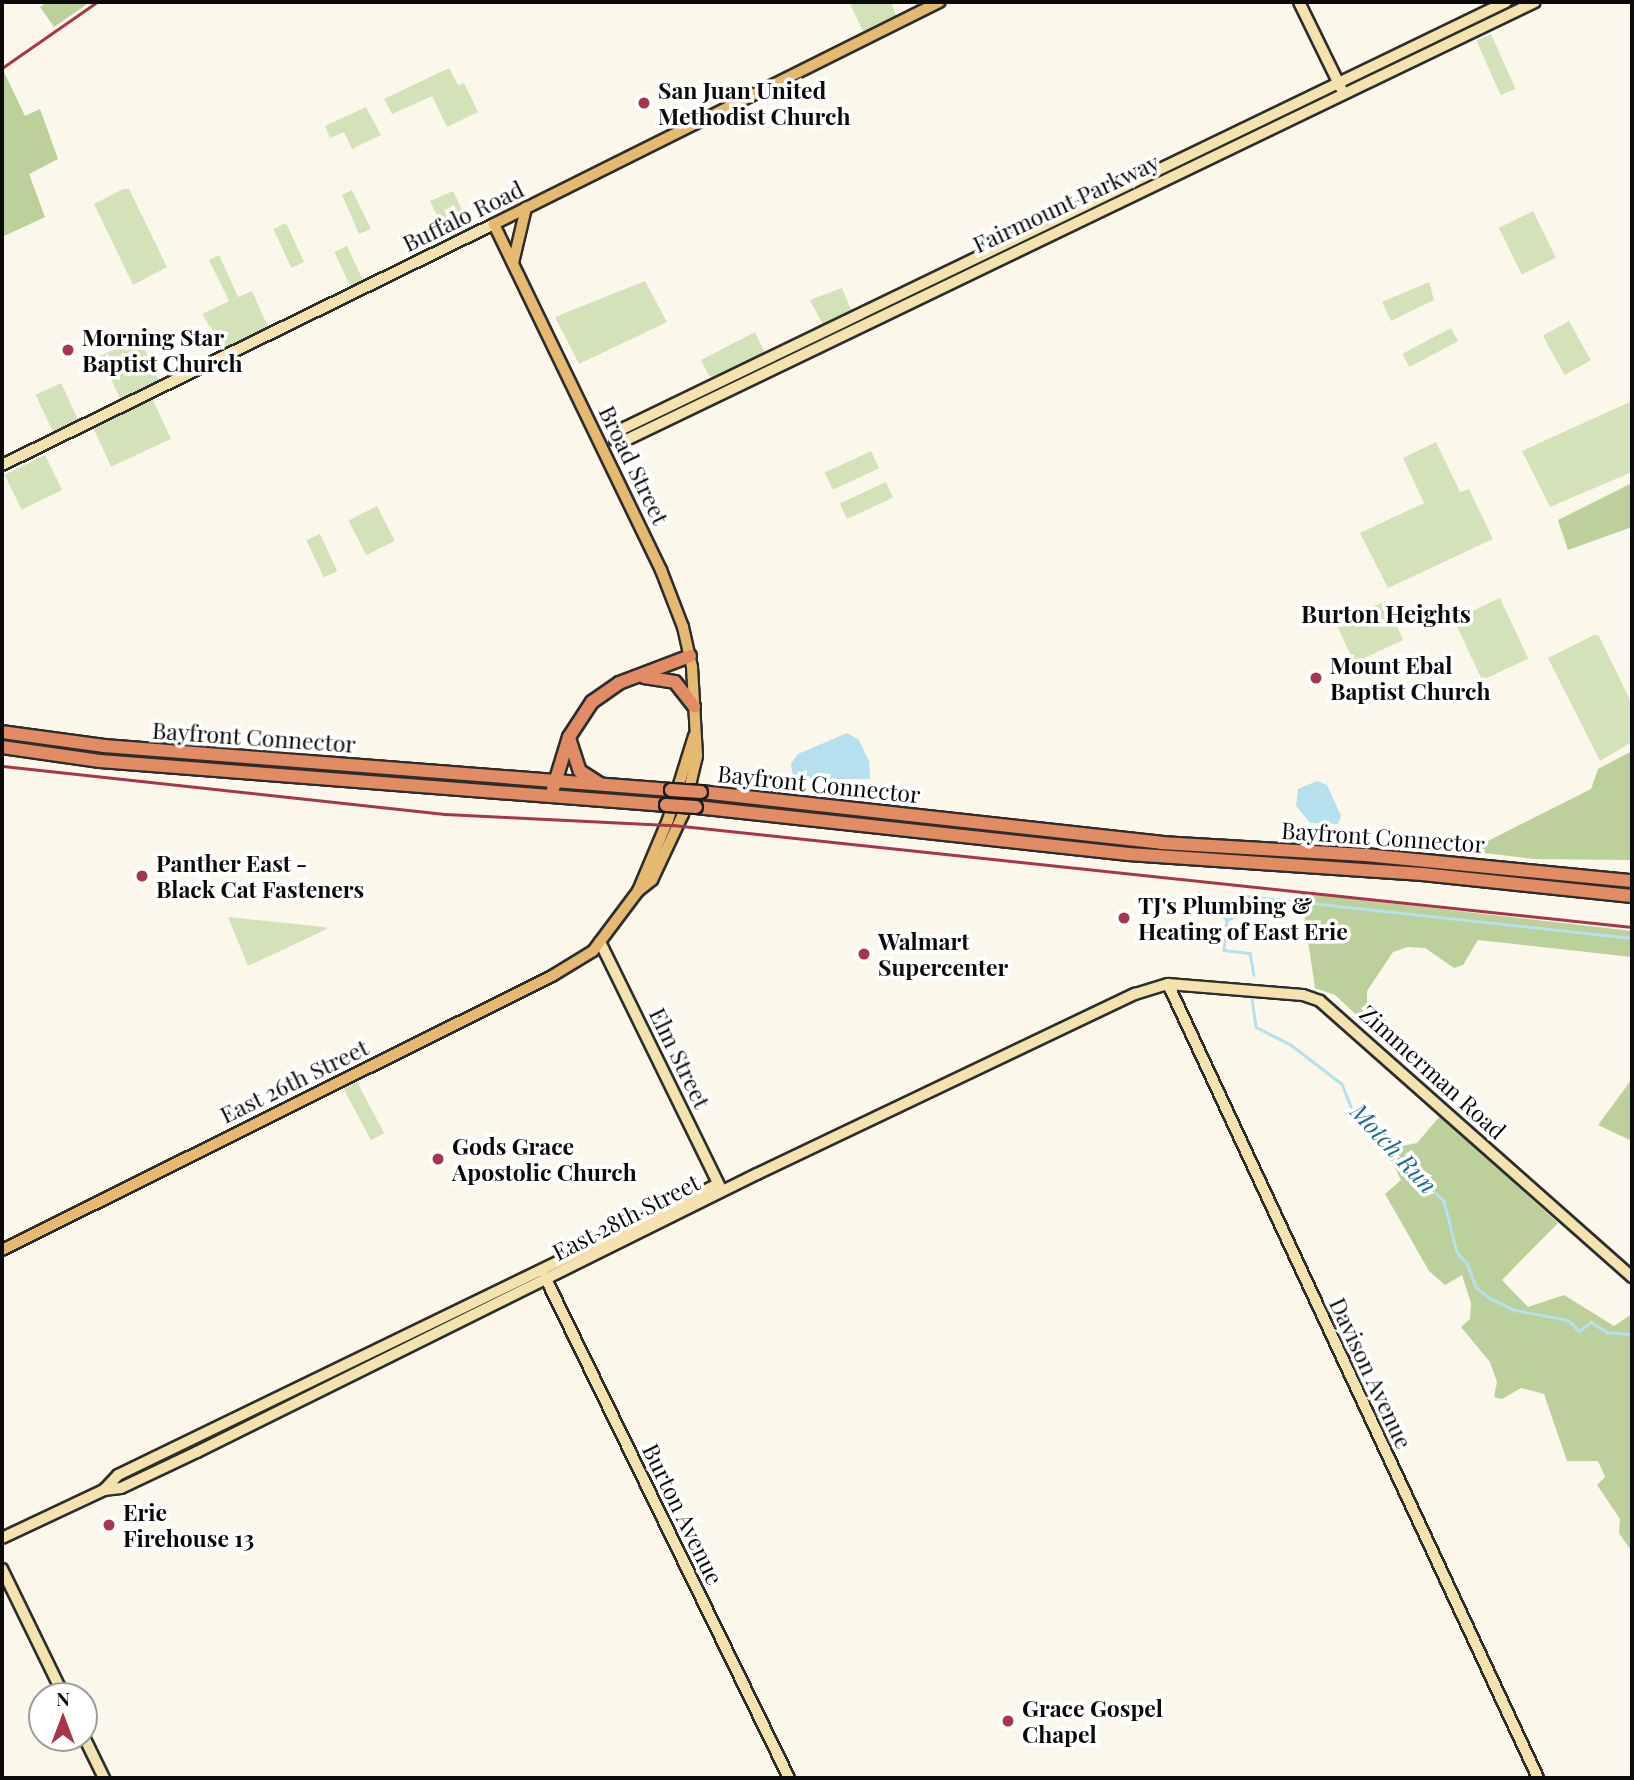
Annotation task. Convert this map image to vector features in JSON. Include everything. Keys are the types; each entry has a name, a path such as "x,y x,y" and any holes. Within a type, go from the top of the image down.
{"highway":[{"path":"551,796 569,737 593,702 636,676 690,656"},
{"path":"636,676 675,682 694,706"},
{"name":"Bayfront Connector","path":"2,732 104,746 711,793 1161,843 1365,855 1632,881"},
{"path":"569,737 580,771 603,785"},
{"name":"Bayfront Connector","path":"2,747 100,761 707,808 1128,854 1422,874 1632,895"}],"main road":[{"name":"Buffalo Road","path":"494,224 940,2"},
{"path":"513,263 526,208"},
{"name":"Broad Street","path":"494,224 668,586 690,656 697,756 683,814 661,864 600,942"},
{"name":"East 26th Street","path":"2,1250 535,986 589,955 600,942"}],"street":[{"path":"1299,2 1343,93"},
{"name":"Fairmount Parkway","path":"615,440 617,432 626,427 1506,2"},
{"name":"Fairmount Parkway","path":"601,445 615,440 622,442 1535,2"},
{"name":"Buffalo Road","path":"2,465 494,224"},
{"name":"Elm Street","path":"600,942 720,1188"},
{"name":"East 28th Street","path":"104,1490 118,1475 541,1268 720,1188 1135,994 1168,984"},
{"name":"Zimmerman Road","path":"1168,984 1303,995 1320,1001 1632,1277"},
{"name":"Davison Avenue","path":"1168,984 1538,1778"},
{"name":"East 28th Street","path":"2,1538 104,1490 133,1482 547,1281 720,1188"},
{"name":"Burton Avenue","path":"541,1268 789,1778"},
{"path":"2,1569 57,1682"},
{"path":"91,1752 104,1778"}],"green space":[{"path":"47,2 90,2 54,27 40,7"},
{"path":"849,2 891,2 896,15 863,31"},
{"path":"1491,34 1515,89 1501,95 1476,41"},
{"path":"449,68 458,85 464,83 478,112 447,127 432,96 392,114 384,99"},
{"path":"4,72 25,116 40,109 58,159 29,174 45,217 2,237"},
{"path":"366,107 381,135 352,149 344,132 330,138 325,126"},
{"path":"123,189 129,189 167,267 133,285 94,204"},
{"path":"352,190 371,229 359,234 342,195"},
{"path":"453,191 471,229 453,238 447,236 430,201"},
{"path":"1533,211 1556,258 1522,274 1499,228"},
{"path":"286,223 304,262 291,268 273,229"},
{"path":"347,246 364,282 351,288 334,252"},
{"path":"219,255 238,297 252,291 269,329 224,349 202,314 229,301 209,260"},
{"path":"645,281 667,322 579,364 555,317"},
{"path":"1429,282 1434,300 1391,321 1382,302"},
{"path":"842,288 852,312 823,325 810,300"},
{"path":"1569,321 1591,360 1565,375 1543,336"},
{"path":"1451,328 1458,341 1409,367 1402,354"},
{"path":"755,332 766,355 716,378 709,376 701,360"},
{"path":"140,338 160,382 120,399 101,355"},
{"path":"61,383 79,422 54,434 36,395"},
{"path":"152,398 171,439 111,467 92,426"},
{"path":"1632,401 1632,472 1550,507 1522,451"},
{"path":"1436,442 1460,492 1469,489 1493,539 1388,588 1360,533 1424,503 1403,458"},
{"path":"871,451 879,468 833,490 825,473"},
{"path":"45,455 62,490 22,510 5,475"},
{"path":"886,482 893,497 847,519 840,504"},
{"path":"1632,483 1632,527 1568,550 1558,520"},
{"path":"377,506 395,541 366,555 348,521"},
{"path":"320,534 337,571 324,577 306,540"},
{"path":"1500,598 1528,659 1482,680 1454,620"},
{"path":"1385,601 1403,640 1354,663 1336,624"},
{"path":"1594,635 1599,636 1632,704 1632,742 1600,761 1548,658"},
{"path":"1632,751 1632,860 1534,859 1468,851 1591,789 1598,769"},
{"path":"1301,893 1632,931 1632,957 1478,940 1463,965 1454,968 1425,948 1408,947 1393,952 1367,991 1367,1001 1389,1023 1378,1035 1335,995 1315,988"},
{"path":"228,917 325,927 327,929 248,966"},
{"path":"1632,1079 1632,1141 1598,1125"},
{"path":"357,1082 384,1133 371,1140 344,1089"},
{"path":"1440,1116 1558,1223 1502,1280 1528,1307 1564,1295 1614,1326 1632,1314 1632,1552 1619,1533 1620,1519 1597,1485 1605,1477 1598,1461 1567,1461 1544,1394 1521,1388 1502,1399 1494,1397 1497,1382 1490,1362 1461,1327 1470,1319 1471,1303 1462,1275 1445,1285 1429,1271 1385,1194 1401,1180 1385,1149 1417,1143"}],"water":[{"path":"847,733 859,740 869,761 870,779 793,779 791,764 798,754"},
{"path":"1317,781 1327,785 1341,816 1338,824 1310,823 1296,806 1298,789"}],"waterway":[{"path":"1199,892 1227,920"},
{"name":"Motch Run","path":"1227,920 1236,916 1237,902 1246,896 1632,938"},
{"name":"Motch Run","path":"1227,920 1224,950 1250,953 1254,975"},
{"name":"Motch Run","path":"1252,998 1256,1027 1290,1044 1342,1084 1353,1111 1444,1201 1457,1252 1467,1263 1476,1287 1488,1297 1515,1310 1568,1320 1579,1331 1591,1322 1607,1332 1632,1334"}],"railway":[{"path":"2,68 97,2"},
{"path":"2,766 445,814 673,825 1632,927"}],"place":[{"name":"San Juan United Methodist Church","path":"644,103"},
{"name":"Morning Star Baptist Church","path":"68,350"},
{"name":"Mount Ebal Baptist Church","path":"1316,678"},
{"name":"Panther East - Black Cat Fasteners","path":"142,876"},
{"name":"TJ's Plumbing & Heating of East Erie","path":"1124,918"},
{"name":"Walmart Supercenter","path":"864,954"},
{"name":"Gods Grace Apostolic Church","path":"438,1159"},
{"name":"Erie Firehouse 13","path":"109,1525"},
{"name":"Grace Gospel Chapel","path":"1008,1721"}],"district":[{"name":"Burton Heights","path":"1386,614"}]}
